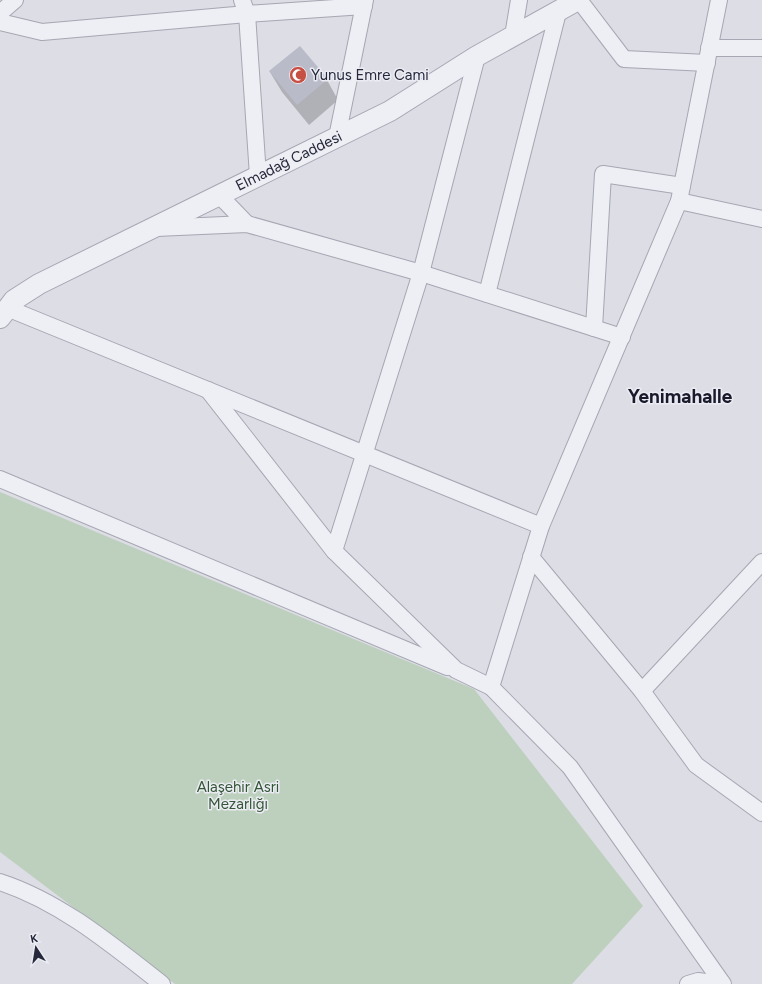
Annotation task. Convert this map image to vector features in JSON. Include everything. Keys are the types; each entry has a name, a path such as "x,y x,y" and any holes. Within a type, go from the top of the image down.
{"street":[{"path":"0,13 15,0"},
{"path":"513,36 519,0"},
{"path":"579,0 624,59 708,56 762,48"},
{"name":"Elmadağ Caddesi","path":"3,313 14,300 39,284 390,111 477,56 579,0"},
{"path":"490,687 541,526 622,337 681,193 719,0"},
{"path":"0,22 42,32 244,7 364,3 337,137"},
{"path":"244,7 258,176"},
{"path":"487,294 558,12"},
{"path":"334,551 421,273 477,56"},
{"path":"594,328 603,174 681,193 762,219"},
{"path":"219,195 247,224"},
{"path":"154,228 247,224 421,273 622,337"},
{"path":"3,313 208,390 541,526"},
{"path":"208,390 334,551 456,670"},
{"path":"0,479 456,670 490,687 570,767 722,984"},
{"path":"531,557 642,691 696,765 762,813"},
{"path":"642,691 762,562"},
{"path":"0,882 45,902 92,930 162,984"},
{"path":"688,984 698,981 722,984"}],"green space":[{"name":"Alaşehir Asri Mezarlığı","path":"0,492 474,689 643,906 572,984 175,984 0,852"}],"building":[{"name":"Yunus Emre Cami","path":"300,46 328,79 297,105 269,71"}],"place":[{"name":"Yunus Emre Cami","path":"298,75"}],"district":[{"name":"Yenimahalle","path":"680,396"}]}
